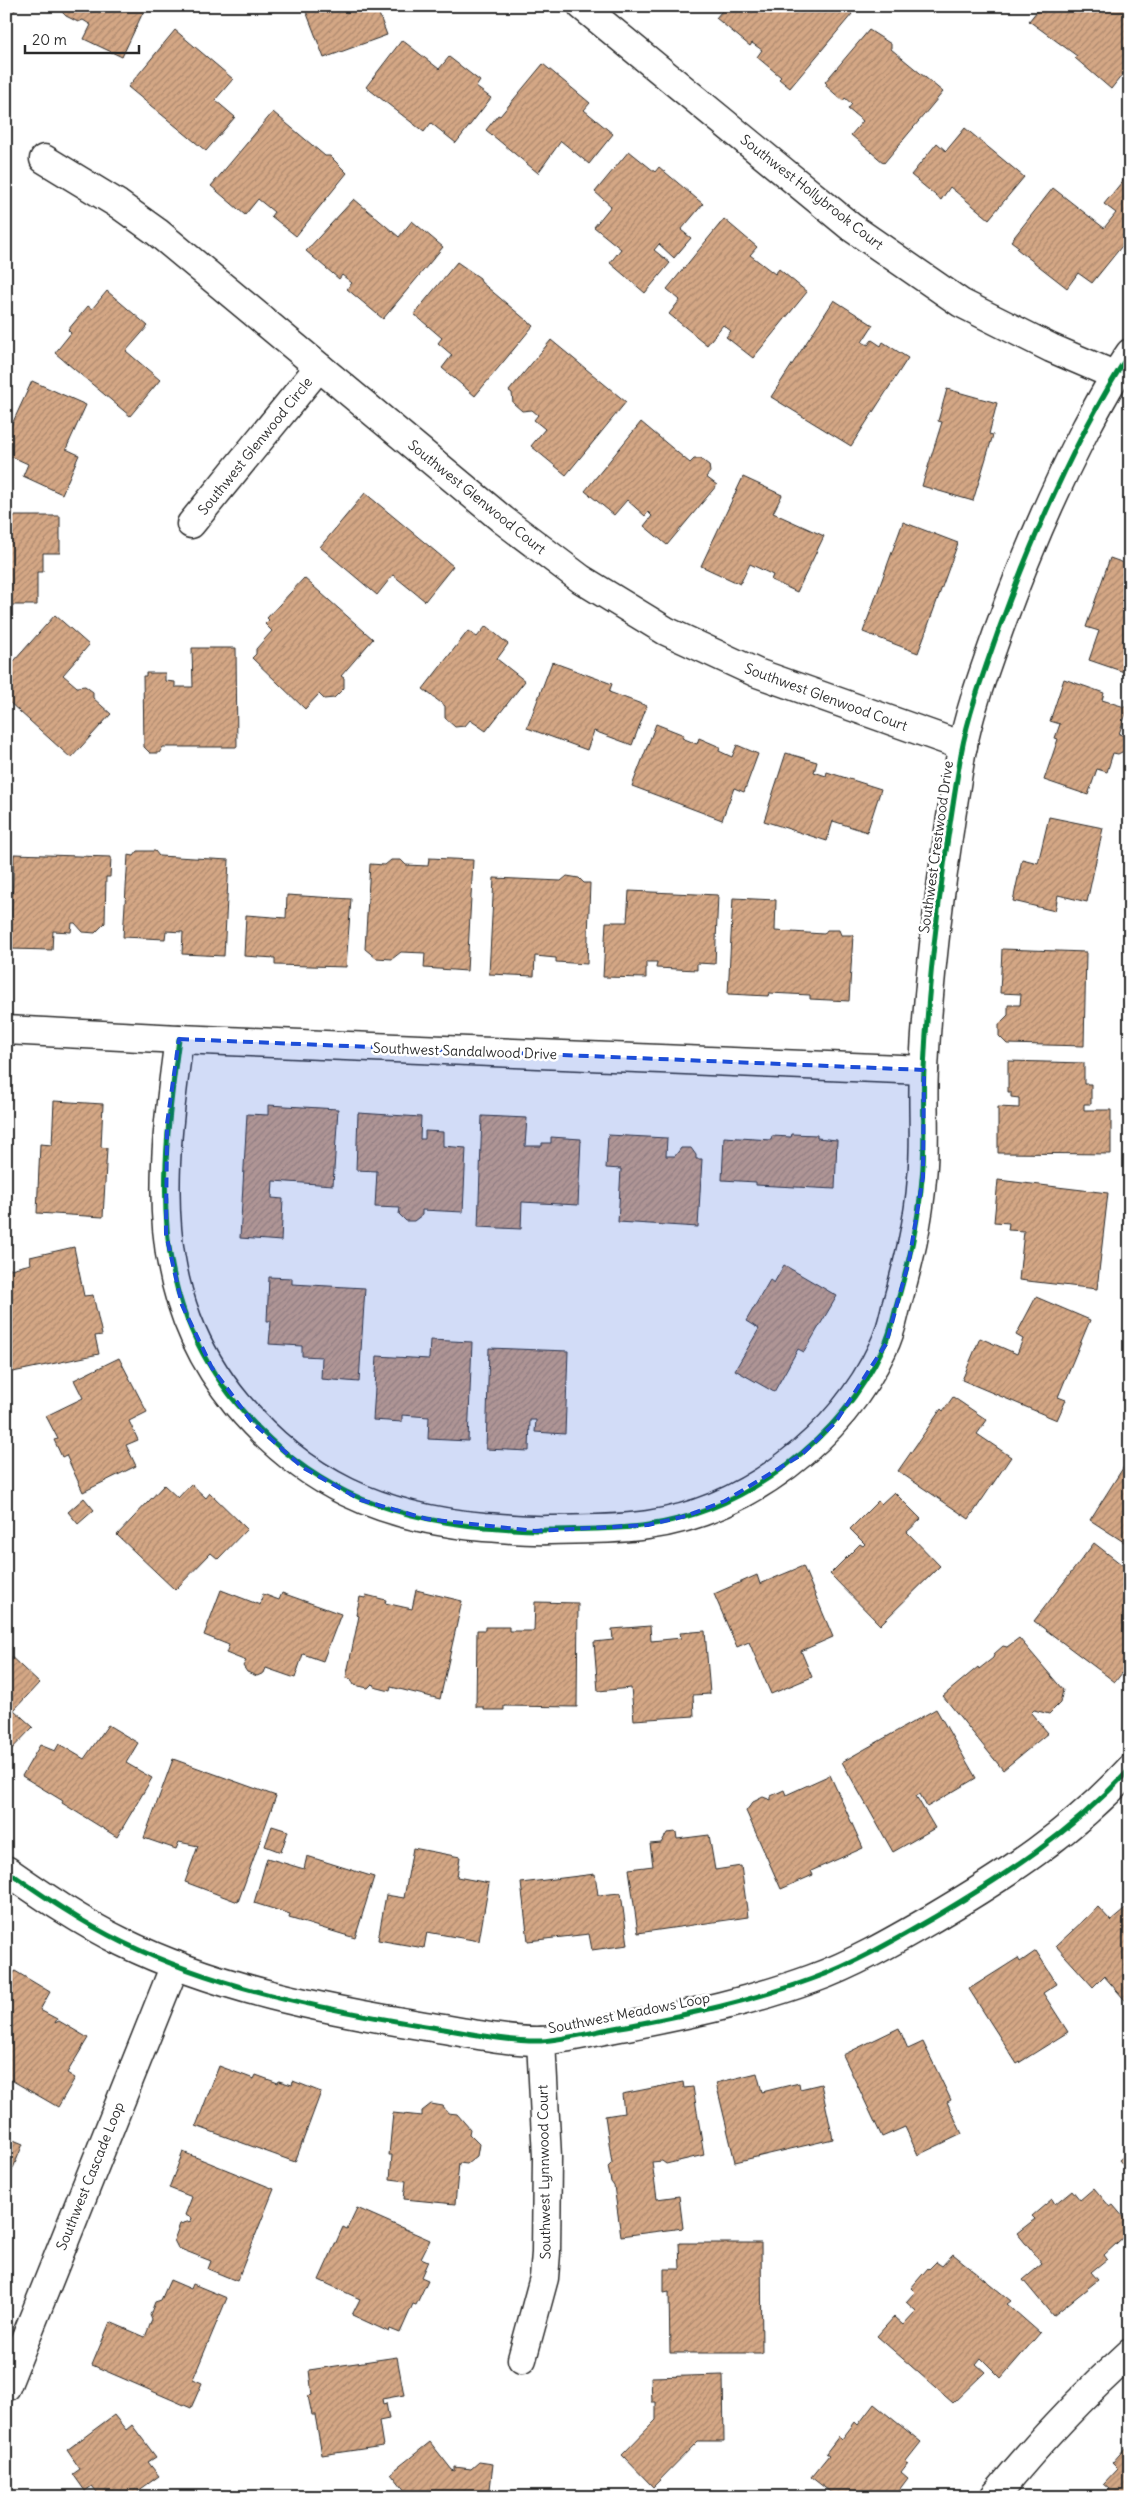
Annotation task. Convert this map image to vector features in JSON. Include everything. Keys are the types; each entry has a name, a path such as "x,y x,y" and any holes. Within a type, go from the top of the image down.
{"street":[{"name":"Southwest Hollybrook Court","path":"582,6 851,227 891,255 962,303 1051,348 1114,375"},
{"name":"Southwest Glenwood Court","path":"44,159 118,204 157,232 502,520 581,580 666,631 756,673 963,746"},
{"name":"Southwest Crestwood Drive","path":"179,1039 167,1124 166,1234 169,1255 182,1305 196,1338 231,1396 252,1422 302,1467 330,1485 361,1500 427,1519 535,1531 648,1525 686,1516 725,1501 764,1480 801,1455 835,1422 863,1384 886,1344 909,1260 923,1177 924,1070 934,937 963,746 982,679 1026,555 1060,479 1114,375 1130,353"},
{"name":"Southwest Glenwood Circle","path":"191,524 319,367"},
{"name":"Southwest Sandalwood Drive","path":"6,1030 924,1070"},
{"name":"Southwest Meadows Loop","path":"6,1870 44,1897 121,1942 175,1964 245,1988 315,2006 489,2036 541,2041 700,2013 816,1978 891,1943 964,1900 1043,1849 1108,1793 1130,1769"},
{"name":"Southwest Cascade Loop","path":"6,2388 175,1964"},
{"name":"Southwest Lynnwood Court","path":"522,2359 544,2278 546,2253 547,2157 541,2041"},
{"path":"994,2497 1045,2436 1086,2393 1130,2353"}],"highlighted area":[{"path":"179,1039 924,1070 923,1177 909,1261 886,1344 835,1423 801,1455 725,1501 686,1516 648,1525 535,1531 427,1519 361,1500 302,1467 252,1422 212,1368 182,1305 166,1234 167,1124"}],"building":[{"path":"6,6 21,6 7,16 9,19 6,21"},
{"path":"62,6 146,6 122,57 84,39 91,25 83,20 78,22 66,16 60,10"},
{"path":"304,6 376,6 387,35 324,58"},
{"path":"726,6 844,6 852,14 790,88 779,79 781,77 757,57 762,50 752,43 750,46 716,18"},
{"path":"1041,6 1110,6 1113,9 1115,6 1130,6 1130,65 1111,89 1075,58 1077,56 1029,21"},
{"path":"175,30 233,79 215,100 235,117 206,151 128,87"},
{"path":"869,30 891,44 891,49 943,92 884,163 851,135 863,121 848,109 852,104 845,98 843,101 826,86 825,82"},
{"path":"402,40 439,69 449,57 480,81 476,87 491,98 456,143 431,123 424,132 366,87"},
{"path":"543,64 590,103 584,110 613,134 589,164 561,141 538,173 486,130"},
{"path":"273,112 325,156 330,156 347,173 296,236 271,216 274,212 258,199 245,215 211,186"},
{"path":"965,128 1024,177 989,219 950,187 941,200 911,175 937,143 946,151"},
{"path":"629,151 655,172 659,167 703,204 681,230 691,238 674,258 659,244 654,250 670,263 645,293 610,263 621,249 594,227 611,206 595,192"},
{"path":"1130,172 1130,236 1092,283 1078,273 1067,288 1017,249 1019,247 1011,241 1053,188 1104,228 1116,213 1104,204"},
{"path":"354,199 399,237 412,221 443,247 383,319 347,289 352,283 342,275 339,279 306,251"},
{"path":"724,219 757,247 750,255 775,274 779,269 807,292 753,358 726,337 731,331 723,325 707,345 669,314 680,300 667,289"},
{"path":"457,262 480,278 481,282 533,326 475,396 442,368 452,355 438,343 442,338 414,314"},
{"path":"6,288 12,292 6,300"},
{"path":"107,291 148,326 126,351 160,380 130,416 55,353 71,333 68,330 88,306 92,309"},
{"path":"834,300 873,325 862,342 868,345 872,340 881,346 883,342 908,358 851,446 771,397"},
{"path":"551,340 626,402 566,475 531,446 545,429 534,420 538,415 532,410 522,411 513,403 512,393 509,391"},
{"path":"32,381 86,405 66,449 79,455 62,494 23,476 28,464 6,454 6,437"},
{"path":"947,389 997,403 989,434 993,435 973,501 922,486 942,422 938,421"},
{"path":"641,422 690,463 694,459 701,459 709,465 710,472 706,477 717,485 667,545 644,526 652,516 648,512 645,516 627,500 614,515 585,491"},
{"path":"743,477 782,495 773,513 824,536 797,592 771,580 773,575 750,564 740,584 701,566"},
{"path":"365,493 453,566 425,601 393,575 377,595 320,547"},
{"path":"6,516 60,516 60,553 43,553 43,572 37,572 37,605 6,605"},
{"path":"903,522 958,543 918,653 863,632"},
{"path":"1110,558 1130,565 1130,674 1089,660 1099,631 1086,627"},
{"path":"304,578 373,639 341,676 344,678 344,688 334,698 324,699 319,694 305,709 252,658 256,654 256,649 272,631 265,624 269,620 267,618"},
{"path":"55,615 89,645 63,675 77,687 85,686 93,692 93,698 111,714 71,758 9,702 6,705 6,670"},
{"path":"486,626 508,644 497,659 525,681 486,731 470,720 465,726 455,727 445,718 445,706 423,689 468,631 477,637"},
{"path":"192,648 236,648 237,747 163,747 159,753 150,753 144,747 143,676 146,676 146,673 165,673 165,681 175,682 175,687 193,687"},
{"path":"552,662 612,684 609,692 647,706 632,745 594,731 587,750 527,728"},
{"path":"1064,679 1104,693 1102,700 1128,708 1119,734 1124,736 1127,741 1124,751 1118,754 1113,753 1107,772 1097,769 1088,795 1044,780 1058,739 1055,738 1060,724 1050,721"},
{"path":"656,724 684,735 682,738 697,744 699,738 720,747 719,751 732,757 737,745 758,754 744,792 734,788 722,820 632,786"},
{"path":"786,753 817,762 814,772 826,776 827,772 881,789 867,832 833,821 827,841 764,821"},
{"path":"1049,817 1103,828 1087,902 1058,895 1055,911 1013,901 1022,859 1038,863"},
{"path":"138,851 155,851 159,856 229,860 224,956 182,954 183,932 166,931 165,939 123,937 128,855 134,856"},
{"path":"14,854 111,857 110,877 106,877 105,923 95,933 83,932 75,923 72,923 71,932 53,931 52,950 10,949"},
{"path":"429,858 473,860 467,971 424,968 425,953 401,952 392,959 376,958 365,949 370,864 385,865 391,860 401,860 406,865 428,866"},
{"path":"567,876 579,878 584,883 590,883 587,964 556,962 556,958 535,956 534,976 489,974 494,878 561,881"},
{"path":"629,891 718,895 715,964 697,963 697,970 656,968 657,962 646,962 646,978 603,977 606,922 627,922"},
{"path":"287,895 351,899 346,967 275,965 275,958 244,956 246,915 286,918"},
{"path":"733,898 776,900 775,931 824,934 827,930 839,930 841,935 853,935 849,1001 810,999 810,995 769,993 768,996 728,994"},
{"path":"1002,949 1086,952 1084,1046 1007,1044 999,1036 999,1024 1008,1015 1008,1005 1020,1005 1021,994 1000,993"},
{"path":"1008,1061 1084,1063 1084,1084 1091,1084 1091,1104 1084,1104 1084,1110 1111,1110 1111,1154 998,1153 998,1107 1019,1108 1019,1098 1011,1097 1011,1092 1008,1092"},
{"path":"54,1101 103,1104 101,1147 107,1148 103,1217 37,1213 40,1144 52,1145"},
{"path":"268,1105 338,1109 333,1185 273,1181 272,1198 283,1199 281,1241 240,1238 247,1114 268,1115"},
{"path":"358,1113 421,1117 420,1139 425,1139 425,1131 443,1132 443,1146 466,1148 463,1212 422,1210 422,1215 414,1221 406,1221 399,1214 400,1208 375,1207 377,1171 356,1170"},
{"path":"482,1116 527,1118 525,1146 542,1146 542,1143 551,1143 551,1137 581,1139 578,1205 522,1202 521,1229 478,1227"},
{"path":"792,1134 817,1135 817,1138 837,1140 835,1189 756,1185 756,1182 722,1180 724,1137 771,1140 772,1136 791,1137"},
{"path":"608,1135 667,1138 666,1156 675,1156 681,1148 691,1148 696,1155 696,1159 702,1159 698,1227 618,1222 621,1169 606,1168"},
{"path":"998,1180 1108,1193 1097,1289 1019,1280 1024,1231 1008,1230 1009,1223 994,1222"},
{"path":"74,1247 84,1296 93,1295 102,1335 95,1336 99,1354 13,1372 6,1341 6,1270 31,1264 30,1257"},
{"path":"784,1265 837,1296 804,1352 798,1349 774,1392 735,1370 759,1329 746,1321 770,1280 774,1283"},
{"path":"269,1277 292,1278 292,1284 365,1288 359,1382 321,1379 322,1357 302,1356 302,1346 269,1344 271,1321 267,1321"},
{"path":"1036,1297 1090,1320 1058,1397 1066,1400 1057,1420 962,1380 980,1338 1017,1354 1023,1339 1016,1335"},
{"path":"430,1340 472,1342 468,1441 428,1439 429,1417 402,1415 402,1422 373,1420 377,1356 429,1359"},
{"path":"489,1348 568,1351 565,1434 535,1432 536,1420 530,1420 529,1451 486,1449"},
{"path":"119,1358 147,1412 129,1421 138,1440 126,1445 136,1466 83,1492 66,1455 62,1457 54,1440 58,1439 46,1416 83,1398 74,1380"},
{"path":"953,1397 987,1420 977,1434 1011,1457 969,1519 898,1471 941,1409 943,1411"},
{"path":"1130,1457 1130,1546 1090,1520"},
{"path":"191,1484 206,1498 210,1493 247,1529 218,1559 211,1553 175,1590 117,1535 164,1485 178,1498"},
{"path":"894,1492 921,1519 907,1532 940,1566 880,1625 830,1574 860,1544 863,1546 865,1544 850,1529 878,1501 881,1504"},
{"path":"84,1498 94,1510 78,1524 68,1512"},
{"path":"1094,1543 1130,1571 1130,1663 1115,1682 1034,1621"},
{"path":"803,1566 833,1637 801,1651 812,1677 771,1694 749,1642 737,1647 714,1594 757,1575 760,1584"},
{"path":"221,1590 260,1605 263,1594 279,1600 282,1593 341,1614 323,1661 303,1654 295,1678 266,1668 264,1673 257,1676 247,1672 243,1666 246,1661 226,1653 229,1645 204,1635"},
{"path":"416,1590 462,1601 440,1699 391,1687 390,1691 374,1687 375,1685 372,1684 368,1688 354,1685 351,1679 346,1678 359,1616 356,1615 360,1597 365,1598 366,1595 386,1600 385,1603 412,1609"},
{"path":"535,1602 578,1603 577,1707 504,1706 504,1710 484,1710 484,1707 476,1707 477,1630 485,1630 485,1627 509,1627 509,1631 534,1631"},
{"path":"650,1626 651,1641 681,1638 680,1633 705,1631 710,1694 693,1695 694,1716 634,1720 631,1688 598,1691 594,1642 613,1640 612,1629"},
{"path":"1019,1638 1063,1690 1060,1703 1049,1714 1034,1710 1031,1713 1048,1733 1003,1770 943,1696 978,1667 979,1669 993,1658 994,1654 1003,1646 1007,1647"},
{"path":"6,1652 39,1683 14,1710 33,1727 6,1755"},
{"path":"936,1709 976,1778 927,1807 920,1794 916,1796 935,1828 893,1852 842,1762"},
{"path":"108,1725 138,1743 126,1763 152,1778 117,1837 22,1776 40,1745 55,1751 59,1744 84,1759"},
{"path":"173,1759 276,1796 238,1902 185,1882 198,1846 179,1842 176,1849 144,1838"},
{"path":"830,1775 863,1848 811,1871 813,1875 781,1889 746,1811 753,1802 763,1797 771,1800 771,1796 784,1790 786,1795"},
{"path":"272,1826 288,1831 281,1852 265,1846"},
{"path":"676,1832 677,1839 709,1835 715,1870 741,1866 748,1917 638,1933 629,1869 653,1866 650,1844 661,1843 667,1833"},
{"path":"413,1848 460,1857 457,1877 489,1883 479,1941 427,1932 424,1948 378,1940 386,1895 404,1898"},
{"path":"307,1856 374,1877 355,1938 289,1918 290,1914 254,1903 267,1858 304,1869"},
{"path":"595,1874 598,1895 621,1893 628,1945 592,1950 589,1934 528,1941 521,1883"},
{"path":"1130,1905 1130,2006 1104,1976 1093,1987 1056,1946 1098,1907 1111,1921"},
{"path":"1036,1951 1057,1984 1043,1993 1068,2032 1017,2064 969,1989 1018,1958 1020,1962"},
{"path":"15,1971 50,1992 40,2010 57,2019 55,2023 59,2021 88,2038 67,2073 75,2078 58,2107 6,2077 6,1987"},
{"path":"899,2028 908,2049 923,2042 951,2100 947,2102 962,2134 918,2155 905,2127 882,2137 843,2055"},
{"path":"219,2066 254,2079 256,2075 278,2083 279,2081 292,2085 293,2081 321,2092 295,2162 196,2126"},
{"path":"757,2073 762,2092 799,2083 800,2089 821,2084 833,2139 735,2162 716,2083"},
{"path":"683,2082 684,2088 693,2087 704,2155 666,2164 662,2161 652,2162 657,2199 679,2196 683,2228 621,2236 614,2186 611,2182 608,2167 612,2163 605,2116 624,2113 622,2094"},
{"path":"431,2104 443,2106 448,2113 457,2114 470,2129 469,2134 479,2144 477,2156 467,2164 459,2163 455,2204 404,2199 406,2181 390,2179 392,2155 389,2155 393,2113 422,2116 422,2111"},
{"path":"6,2137 23,2144 7,2183 6,2182"},
{"path":"1130,2151 1130,2173 1119,2160"},
{"path":"183,2152 274,2189 237,2281 208,2269 211,2261 178,2248 174,2240 180,2224 191,2221 192,2218 185,2215 192,2197 169,2188"},
{"path":"1094,2188 1110,2207 1113,2205 1130,2225 1130,2231 1104,2255 1107,2259 1091,2272 1098,2280 1053,2316 1023,2280 1042,2264 1017,2233 1035,2219 1032,2216 1052,2199 1055,2204 1072,2190 1080,2200"},
{"path":"357,2208 430,2240 421,2258 428,2261 421,2277 428,2280 416,2305 413,2304 400,2333 390,2329 389,2332 352,2315 360,2299 319,2280 343,2227 347,2229"},
{"path":"679,2243 761,2243 762,2353 670,2353 669,2292 664,2293 664,2269 680,2269"},
{"path":"953,2254 1011,2301 1007,2304 1040,2333 1001,2378 981,2358 976,2364 985,2372 953,2403 877,2336 894,2317 903,2325 916,2311 906,2302 915,2292 911,2288 928,2268 936,2262 942,2266"},
{"path":"170,2280 191,2289 193,2284 227,2298 193,2379 202,2383 191,2408 92,2365 110,2322 145,2337 152,2320 150,2315 155,2302 161,2300"},
{"path":"397,2357 404,2395 382,2399 383,2404 386,2403 389,2419 379,2421 383,2446 322,2455 315,2415 312,2415 308,2396 312,2395 309,2370"},
{"path":"723,2375 724,2441 698,2441 653,2487 622,2455 656,2420 656,2402 652,2402 651,2377"},
{"path":"874,2404 921,2442 906,2461 908,2463 901,2472 908,2478 896,2494 900,2497 832,2497 834,2495 811,2477 829,2455 826,2453 839,2436 842,2439 855,2422 858,2425"},
{"path":"114,2415 126,2430 132,2425 156,2457 148,2462 159,2476 138,2491 142,2497 90,2497 97,2492 92,2486 85,2491 73,2474 80,2469 67,2450"},
{"path":"430,2442 452,2470 455,2471 455,2467 471,2469 479,2462 493,2464 489,2497 410,2497 391,2473"},
{"path":"1127,2446 1130,2449 1130,2497 1102,2497 1110,2489 1104,2484 1118,2469 1112,2463"},
{"path":"220,2491 226,2497 202,2497 205,2494 207,2496 212,2492"},
{"path":"605,2495 605,2497 569,2496 585,2496"}],"cycle path":[{"path":"179,1039 168,1136 165,1183 167,1230 174,1275 187,1319 208,1362 237,1404 289,1456 317,1476 347,1492 378,1505 411,1515 447,1522 525,1530 611,1529 636,1527 685,1517 721,1504 755,1487 787,1465 816,1440 842,1412 865,1381 889,1333 905,1275 921,1194 924,1151 924,1069 933,950 943,871 964,738 999,629 1039,527 1086,428 1112,380 1130,353"},
{"path":"6,1870 48,1899 122,1942 158,1958 232,1984 270,1995 347,2012 498,2038 541,2041 674,2017 721,2006 789,1987 843,1966 919,1926 1012,1869 1085,1813 1130,1769"}]}
